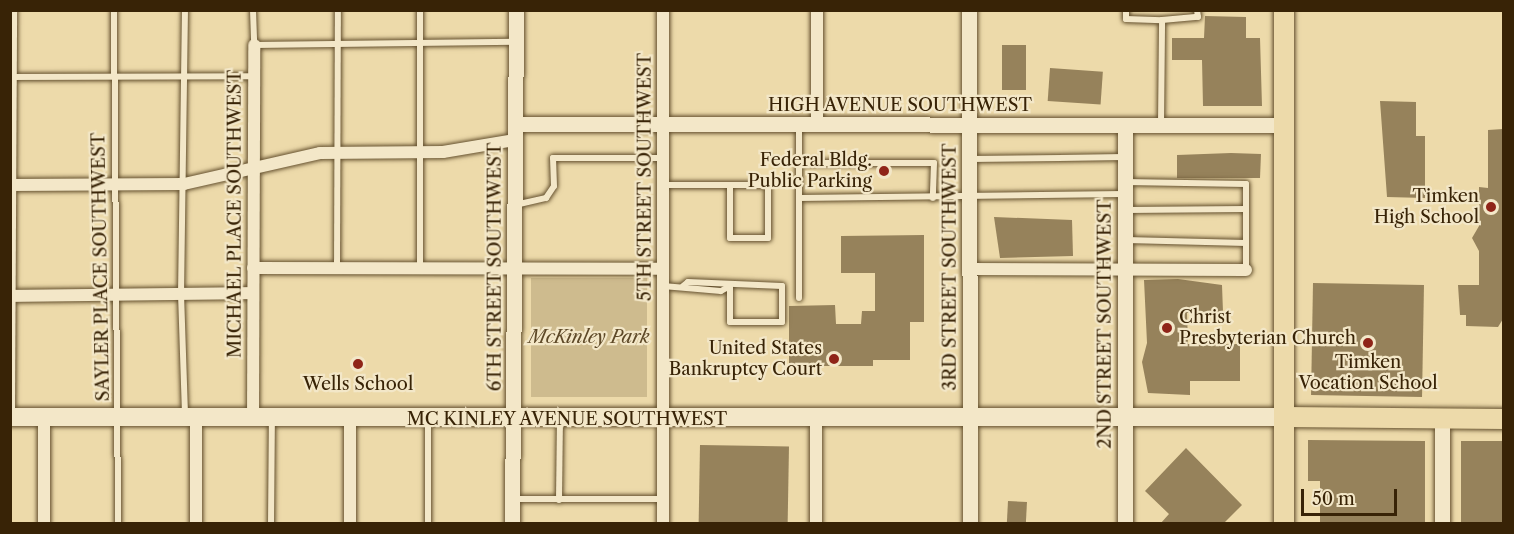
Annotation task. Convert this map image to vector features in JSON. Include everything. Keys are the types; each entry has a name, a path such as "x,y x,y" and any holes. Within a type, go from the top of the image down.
{"main road":[{"path":"1284,10 1284,524"},
{"name":"MC KINLEY AVENUE SOUTHWEST","path":"11,417 560,420 1284,417"},
{"path":"1284,417 1503,419"}],"street":[{"name":"6TH STREET SOUTHWEST","path":"512,524 516,10"},
{"name":"5TH STREET SOUTHWEST","path":"663,10 663,524"},
{"path":"817,10 817,125"},
{"name":"3RD STREET SOUTHWEST","path":"969,10 970,524"},
{"name":"MICHAEL PLACE SOUTHWEST","path":"253,418 254,45"},
{"name":"HIGH AVENUE SOUTHWEST","path":"12,185 184,183 338,153 459,151 515,132 662,124 1284,125"},
{"name":"2ND STREET SOUTHWEST","path":"1125,124 1125,524"},
{"path":"253,268 663,269"},
{"path":"969,269 1246,270"},
{"path":"12,296 253,293"},
{"path":"44,417 44,524"},
{"path":"190,418 196,524"},
{"path":"1442,418 1442,524"},
{"path":"350,419 350,524"},
{"path":"816,419 816,524"}],"lane":[{"path":"11,417 14,10"},
{"name":"SAYLER PLACE SOUTHWEST","path":"114,10 113,184 118,524"},
{"path":"185,10 181,295 190,418"},
{"name":"MICHAEL PLACE SOUTHWEST","path":"254,10 254,45"},
{"path":"337,269 338,10"},
{"path":"420,10 420,269"},
{"path":"1126,10 1126,19 1162,20 1198,17 1197,10"},
{"path":"1161,125 1162,20"},
{"path":"254,45 516,42"},
{"path":"12,77 254,76"},
{"path":"799,125 799,298"},
{"path":"969,159 1125,156"},
{"path":"515,205 546,198 554,186 553,158 662,158"},
{"path":"799,163 934,163 933,198"},
{"path":"799,198 933,198 1246,184 1246,270"},
{"path":"662,185 730,185 768,185 768,238 730,238 730,185"},
{"path":"1125,210 1245,208"},
{"path":"1125,240 1246,243"},
{"path":"663,286 683,286 688,282 730,286 782,286 782,322 730,322 730,286"},
{"path":"272,418 272,524"},
{"path":"428,419 428,524"},
{"path":"559,500 560,420"},
{"path":"513,500 663,499"}],"green space":[{"name":"McKinley Park","path":"531,278 647,278 647,397 531,397"}],"building":[{"path":"1205,16 1246,17 1246,38 1260,38 1262,106 1203,106 1202,60 1172,60 1172,38 1204,38"},
{"path":"1002,45 1026,45 1026,90 1002,90"},
{"path":"1050,68 1103,72 1101,105 1048,101"},
{"path":"1380,101 1416,102 1416,136 1425,136 1425,198 1387,197"},
{"name":"Timken High School","path":"1503,129 1503,319 1498,327 1466,326 1466,315 1460,315 1458,285 1479,285 1479,251 1472,238 1479,226 1479,187 1488,188 1488,130"},
{"path":"1261,154 1260,178 1177,178 1177,155"},
{"path":"994,217 1072,220 1073,256 1000,258"},
{"path":"924,235 924,322 910,322 910,360 873,360 873,366 789,366 789,306 835,305 836,324 861,324 862,311 875,311 875,273 841,273 841,236"},
{"name":"Christ Presbyterian Church","path":"1178,279 1222,285 1223,312 1187,313 1188,344 1240,344 1240,381 1190,381 1190,395 1148,393 1142,362 1147,343 1144,280"},
{"name":"Timken Vocation School","path":"1313,283 1424,285 1422,397 1311,395"},
{"path":"1308,440 1425,441 1425,524 1320,524 1320,481 1308,481"},
{"path":"1461,441 1503,441 1503,524 1461,524"},
{"path":"700,445 789,447 788,524 699,524"},
{"path":"1186,448 1242,505 1223,524 1160,524 1169,514 1145,491"},
{"path":"1008,501 1027,502 1026,524 1007,524"}],"place":[{"name":"Federal Bldg. Public Parking","path":"884,171"},
{"name":"Timken High School","path":"1491,207"},
{"name":"Christ Presbyterian Church","path":"1167,328"},
{"name":"Timken Vocation School","path":"1368,343"},
{"name":"United States Bankruptcy Court","path":"834,359"},
{"name":"Wells School","path":"358,364"}]}
